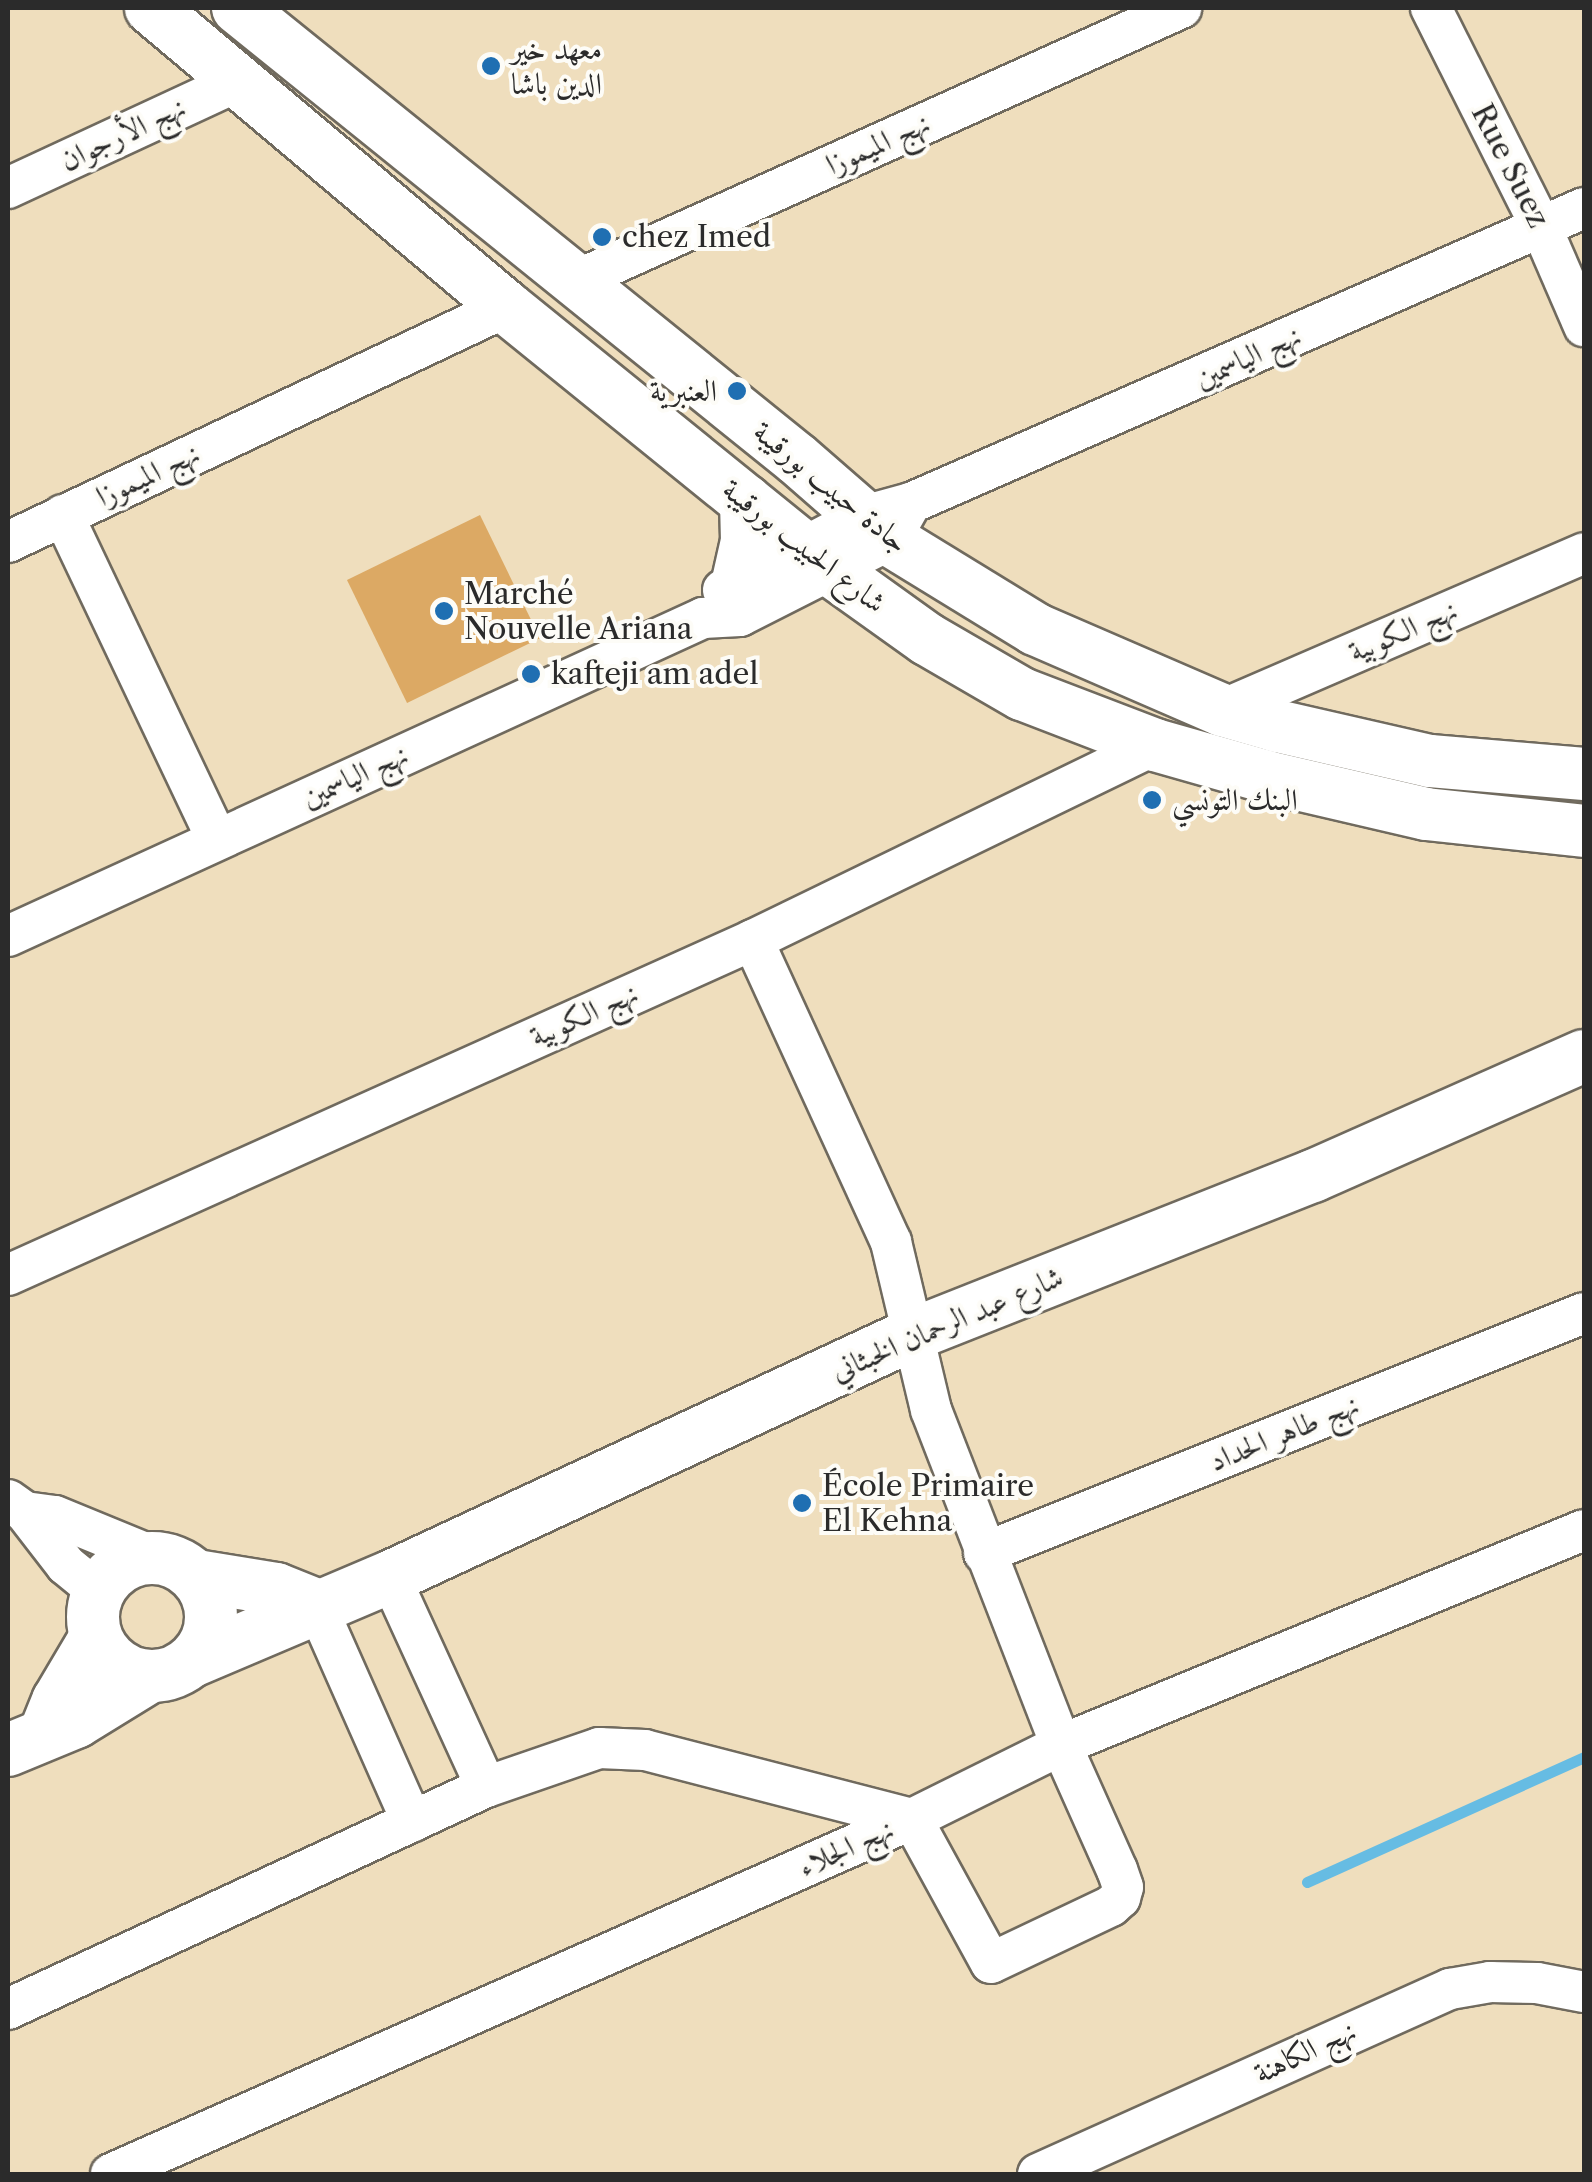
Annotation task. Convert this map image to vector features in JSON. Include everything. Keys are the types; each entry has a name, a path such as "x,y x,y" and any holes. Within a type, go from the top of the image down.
{"main road":[{"name":"شارع الحبيب بورقيبة","path":"152,8 506,307 819,559 927,640 1022,694 1156,745 1267,778 1426,814 1584,831"},
{"name":"جادة حبيب بورقيبة","path":"238,8 574,281 1035,629 1222,710 1430,761 1584,774"},
{"path":"721,600 747,542 746,501"},
{"name":"شارع عبد الرحمان الخبثاني","path":"26,1742 76,1722 171,1669 390,1577 911,1335 1313,1176 1584,1056"},
{"path":"175,1567 208,1596 212,1620 206,1642 171,1669 126,1671 107,1658 97,1614 122,1566 175,1567 276,1590 316,1605"},
{"name":"شارع عبد الرحمان الخبثاني","path":"26,1742 58,1701 97,1614"}],"street":[{"name":"نهج الميموزا","path":"574,281 1181,8"},
{"name":"Rue Suez","path":"1431,8 1542,229 1584,326"},
{"name":"نهج الأرجوان","path":"8,188 238,80"},
{"name":"نهج الياسمين","path":"8,936 721,600 819,559 888,519 1584,208"},
{"name":"نهج الميموزا","path":"8,542 506,307"},
{"path":"63,516 217,838"},
{"name":"نهج الكوبية","path":"1222,710 1584,553"},
{"name":"نهج الكوبية","path":"8,1274 753,940 1156,745"},
{"path":"8,2009 486,1786 599,1748 616,1746 912,1819 986,1961 997,1963 1111,1906 1122,1887 984,1553 931,1410 891,1242 753,940"},
{"name":"نهج طاهر الحداد","path":"984,1553 1584,1313"},
{"path":"16,1506 102,1532 175,1567"},
{"path":"16,1506 66,1565 97,1614"},
{"name":"نهج الجلاء","path":"110,2174 912,1819 1061,1745 1584,1530"},
{"path":"390,1577 486,1786"},
{"path":"316,1605 412,1822"},
{"name":"نهج الكاهنة","path":"1038,2174 1450,1989 1490,1982 1584,1992"}],"building":[{"name":"Marché Nouvelle Ariana","path":"480,515 540,638 407,703 347,580"}],"waterway":[{"path":"1307,1882 1584,1757"}],"place":[{"name":"معهد خير الدين باشا","path":"491,66"},
{"name":"chez Imed","path":"602,237"},
{"name":"العنبرية","path":"737,391"},
{"name":"Marché Nouvelle Ariana","path":"444,611"},
{"name":"kafteji am adel","path":"531,674"},
{"name":"البنك التونسي","path":"1152,800"},
{"name":"École Primaire El Kehna","path":"802,1503"}]}
